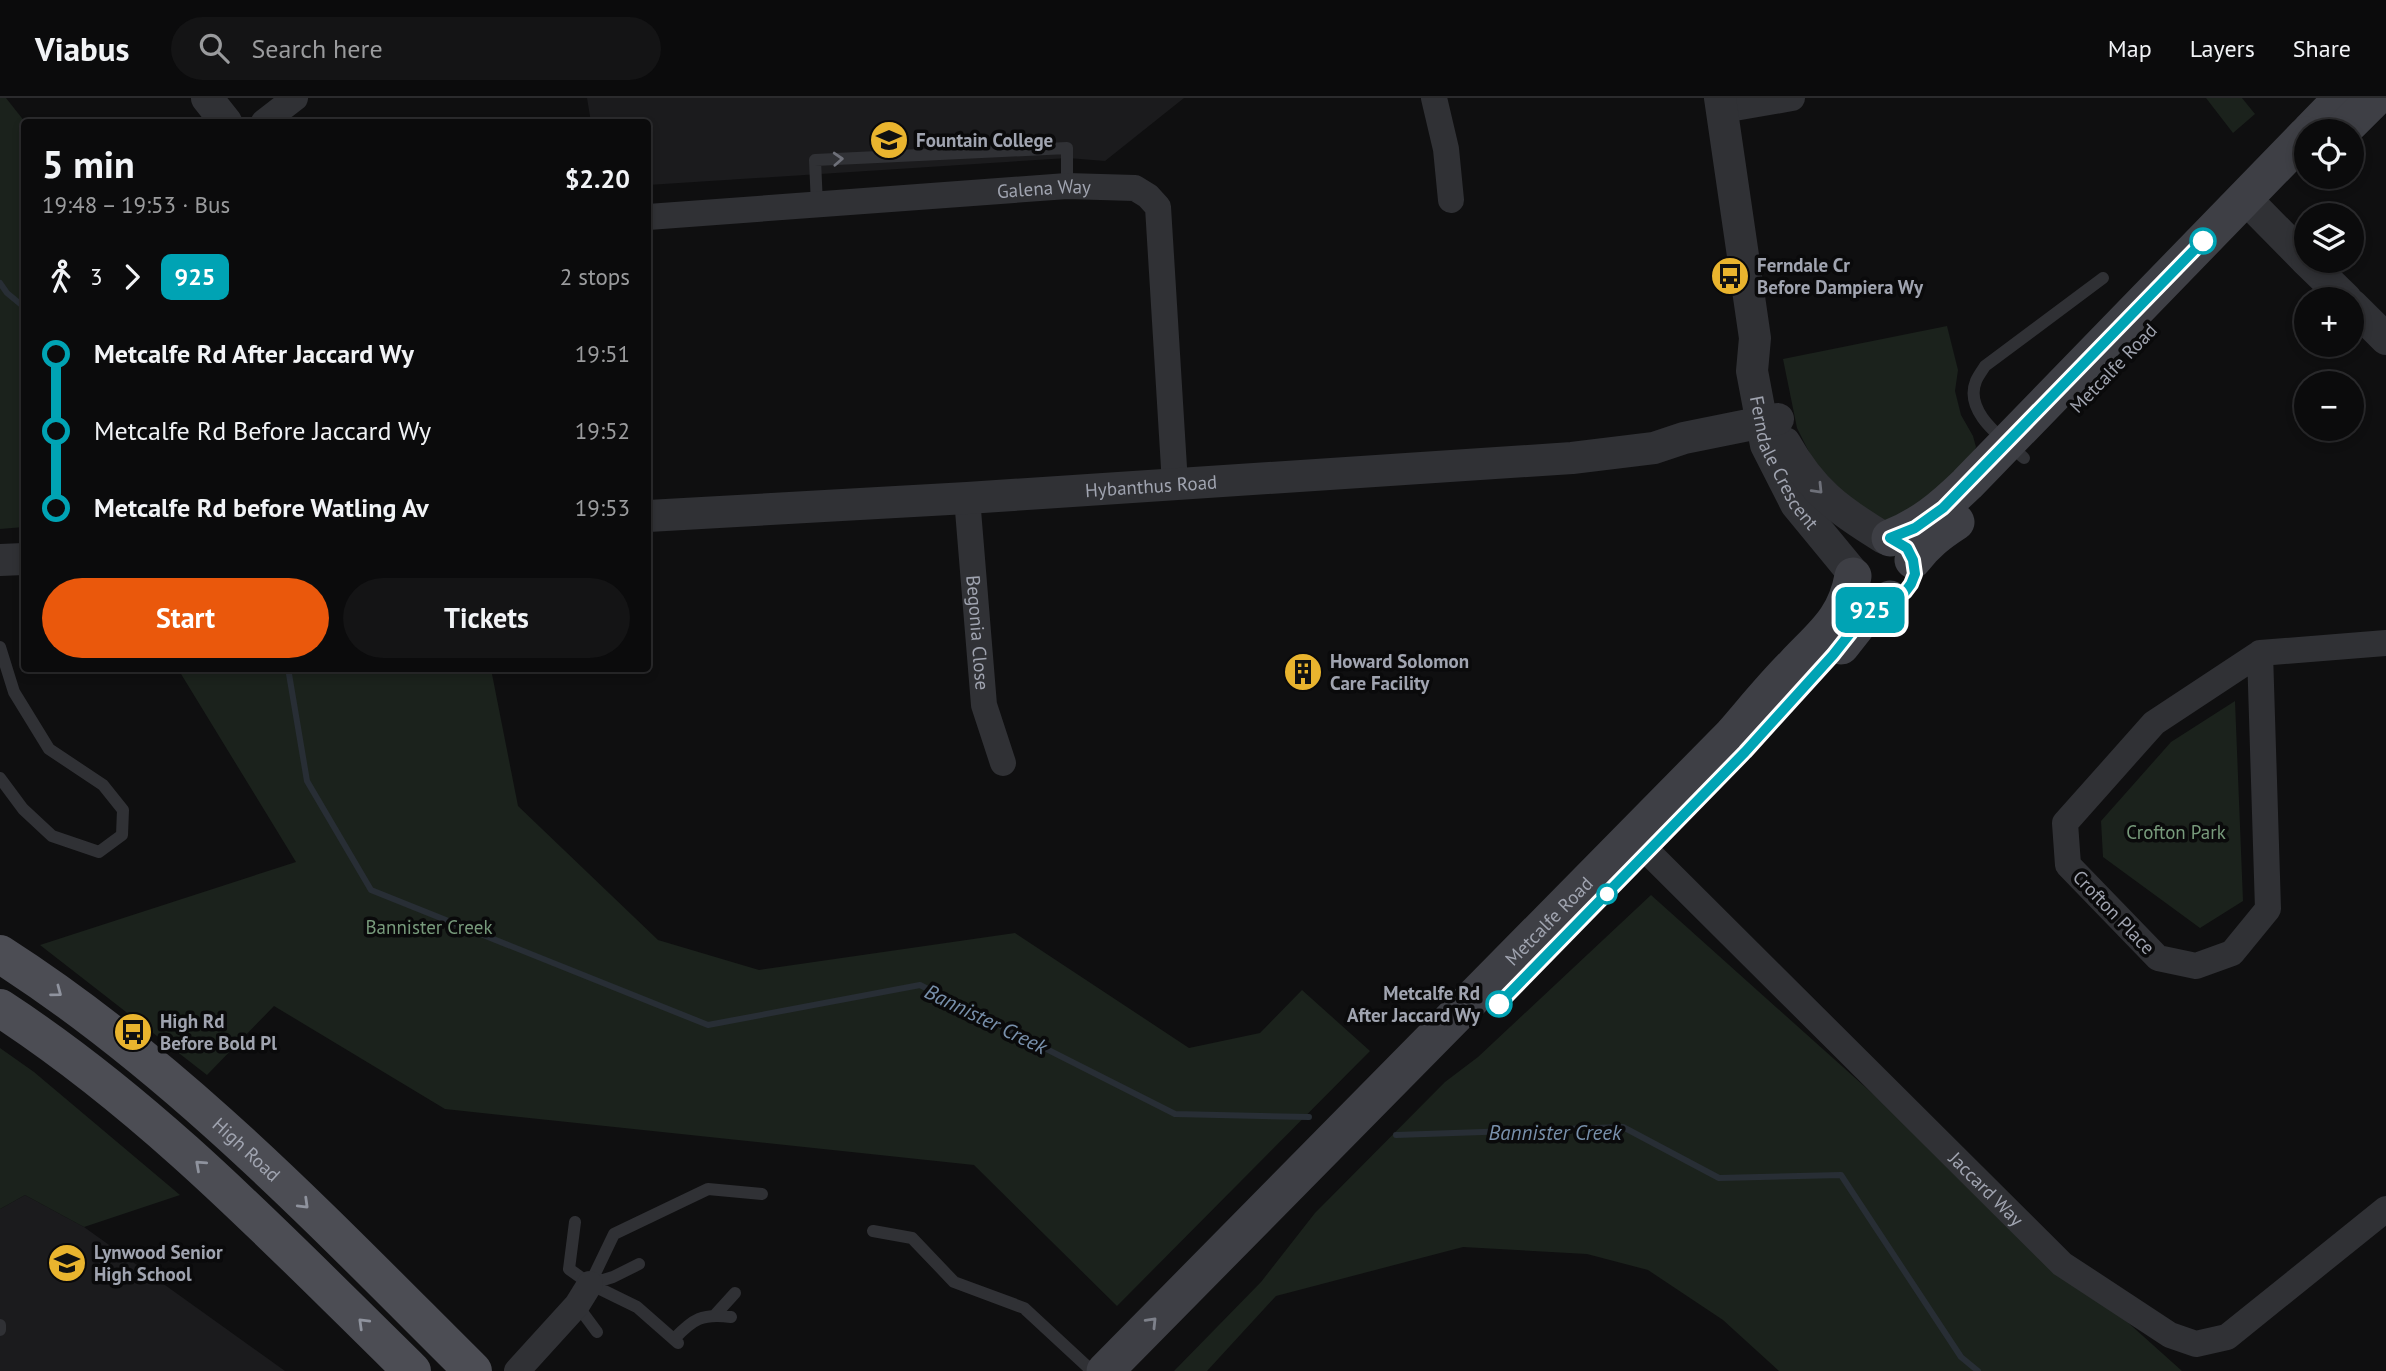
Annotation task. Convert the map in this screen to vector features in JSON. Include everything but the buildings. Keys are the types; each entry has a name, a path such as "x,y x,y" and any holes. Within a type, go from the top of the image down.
{"main road":[{"name":"Metcalfe Road","path":"2322,119 2342,98"},
{"path":"2355,119 2375,98"},
{"name":"Metcalfe Road","path":"1896,545 2016,450 2254,206 2294,152"},
{"name":"Metcalfe Road","path":"2254,206 2294,177"},
{"name":"Metcalfe Road","path":"1105,1371 1640,844 1745,752 1833,655 1867,612 1905,592 1915,574 1896,545 1871,540 1862,546 1853,563 1847,600 1838,620 1825,635 1793,666 1640,844 1138,1371"},
{"path":"1853,574 1861,591 1870,597 1890,599"},
{"name":"High Road","path":"0,954 128,1046 207,1112 337,1235 472,1371"},
{"path":"0,1008 58,1047 148,1117 233,1195 412,1371"}],"street":[{"path":"207,98 224,119"},
{"path":"268,119 295,98"},
{"path":"1434,98 1446,149 1451,200"},
{"path":"1722,104 1791,98"},
{"name":"Ferndale Crescent","path":"1722,104 1755,338 1768,368 1773,432 1796,504 1853,574"},
{"name":"Galena Way","path":"651,217 1067,186 1135,188 1148,196 1157,207 1175,484"},
{"path":"2254,206 2294,247"},
{"path":"2320,273 2334,287"},
{"path":"2364,317 2386,339"},
{"name":"Ferndale Crescent","path":"1773,432 1816,489 1845,514 1896,545"},
{"name":"Hybanthus Road","path":"651,516 1502,463 1654,448 1688,453 1773,432"},
{"name":"Begonia Close","path":"967,498 984,705 1003,762"},
{"path":"0,560 21,559"},
{"name":"Crofton Place","path":"2260,653 2268,909 2232,953 2196,966 2158,958 2068,864 2065,823 2154,723 2260,653 2386,643"},
{"name":"Jaccard Way","path":"1640,844 2062,1264 2170,1335 2196,1344 2227,1337 2386,1209"},
{"path":"517,1371 584,1295"}],"lane":[{"path":"817,205 815,160 1067,148 1067,186"},
{"path":"2016,450 1984,421 1974,400 1975,382 1985,366 2103,278"},
{"path":"0,646 14,692 49,749 103,785 123,810 122,835 99,852 52,836 23,809 0,778"},
{"path":"584,1295 614,1234 708,1189 762,1194"},
{"path":"575,1222 569,1269 584,1295 597,1332"},
{"path":"873,1231 912,1238 954,1282 1024,1308 1092,1371"},
{"path":"584,1295 639,1264"},
{"path":"715,1315 735,1293"},
{"path":"584,1295 637,1307 676,1341 691,1322 715,1315 731,1317"},
{"path":"0,1325 0,1330"}],"shaded area":[{"name":"Fountain College","path":"587,98 1184,98 1105,161 1068,158 651,185 651,119 590,119"},
{"name":"Lynwood Senior High School","path":"25,1195 84,1227 285,1371 0,1371 0,1209"}],"green space":[{"path":"0,98 6,98 23,119 21,527 0,529"},
{"path":"2206,98 2242,98 2255,114 2233,133"},
{"path":"1947,326 1958,370 1955,391 1961,415 1976,447 1970,459 1923,504 1889,522 1855,509 1816,466 1797,428 1783,359"},
{"name":"Bannister Creek","path":"180,672 492,672 518,806 658,940 759,970 1015,933 1189,1048 1260,1033 1302,990 1370,1051 1117,1306 974,1165 445,1109 274,1006 207,1075 40,945 296,862"},
{"name":"Crofton Park","path":"2235,701 2243,901 2200,928 2103,857 2101,821 2171,742"},
{"name":"Bannister Creek","path":"1651,895 2182,1371 1779,1371 1723,1320 1648,1270 1587,1254 1463,1247 1276,1296 1207,1371 1174,1371 1261,1282 1315,1213 1445,1082 1478,1057"},
{"path":"0,1048 34,1072 180,1195 84,1227 25,1195 0,1209"}],"waterway":[{"name":"Bannister Creek","path":"0,283 21,305"},
{"name":"Bannister Creek","path":"289,672 307,781 371,890 708,1025 920,985 1175,1114 1309,1117"},
{"name":"Bannister Creek","path":"1396,1135 1623,1127 1719,1178 1841,1175 1961,1357 1978,1371"}],"bus line":[{"name":"925","path":"1499,1004 1745,752 1833,655 1867,612 1905,592 1915,574 1913,560 1907,548 1890,538 1915,528 1943,508 2203,241"}],"place":[{"name":"Fountain College","path":"889,140"},
{"name":"Ferndale Cr Before Dampiera Wy","path":"1730,276"},
{"name":"Howard Solomon Care Facility","path":"1303,672"},
{"name":"Metcalfe Rd After Jaccard Wy","path":"1499,1004"},
{"name":"High Rd Before Bold Pl","path":"133,1032"},
{"name":"Lynwood Senior High School","path":"67,1263"}]}
